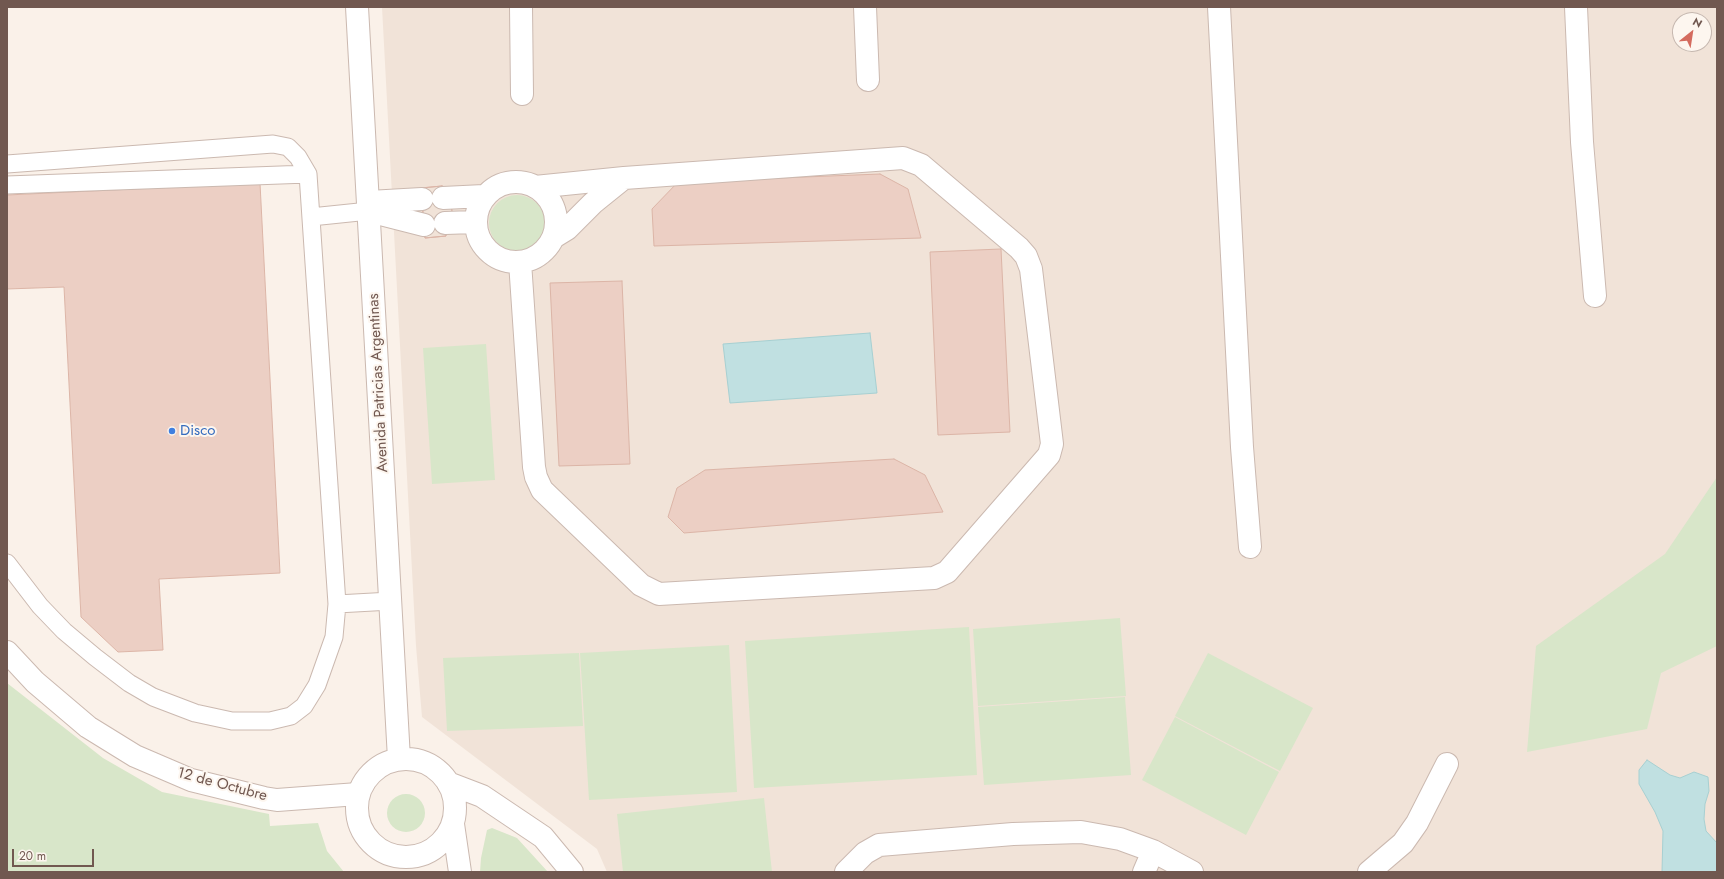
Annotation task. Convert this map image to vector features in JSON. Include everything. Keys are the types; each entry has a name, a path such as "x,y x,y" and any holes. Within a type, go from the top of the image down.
{"street":[{"name":"Avenida Patricias Argentinas","path":"358,7 399,759"},
{"path":"521,7 522,94"},
{"path":"865,7 868,80"},
{"path":"1219,7 1242,439 1250,547"},
{"path":"1576,7 1582,142 1594,296"},
{"path":"520,262 536,477 542,490 641,585 659,594 934,578 946,572 1049,455 1052,444 1031,269 1026,256 1019,248 921,164 903,158 624,178 534,187"},
{"path":"554,237 567,229 593,203 624,178"},
{"path":"521,182 534,187 544,194 553,208 556,226 554,237 550,245 537,257 520,262 506,262 494,256 484,247 478,235 475,222 477,208 484,196 495,187 508,183 521,182"},
{"path":"443,198 484,196"},
{"path":"369,206 422,199"},
{"path":"369,206 435,224 475,222"},
{"name":"12 de Octubre","path":"7,652 35,682 88,727 135,756 191,780 277,800 358,794"},
{"path":"390,872 364,834 358,821 356,808 358,794 364,781 373,770 385,763 399,759 413,759 427,764 439,771 448,782 454,796 455,810 453,824 460,872"},
{"path":"1369,872 1403,843 1417,823 1447,764"},
{"path":"448,782 482,796 543,837 572,872"},
{"path":"364,834 373,845 384,853 398,857 412,857 425,854 437,846 446,836 453,824"},
{"path":"846,872 865,853 879,845 1013,834 1081,832 1120,839 1153,851 1192,872"},
{"path":"1144,872 1153,851"}],"lane":[{"path":"7,164 273,144 288,147 298,157 308,174 337,604 334,637 317,685 304,706 291,716 270,721 232,721 195,713 153,697 129,683 64,631 40,606 7,563"},
{"path":"7,185 308,174"},
{"path":"311,217 369,206"},
{"path":"337,604 391,601"}],"shaded area":[{"path":"382,7 1717,7 1717,872 607,872 597,849 422,717 416,646"}],"green space":[{"path":"511,195 523,195 533,199 541,207 545,217 545,229 541,239 533,247 523,251 511,251 501,247 493,239 489,229 489,217 493,207 501,199"},
{"path":"486,344 495,480 432,484 423,348"},
{"path":"1717,477 1717,646 1661,673 1647,729 1527,752 1536,646 1665,554"},
{"path":"1120,618 1126,696 978,706 973,629"},
{"path":"969,627 977,775 754,788 745,641"},
{"path":"729,645 737,792 589,800 580,653"},
{"path":"579,653 583,726 447,731 443,658"},
{"path":"1208,653 1313,708 1280,771 1175,716"},
{"path":"7,683 103,758 162,792 269,814 270,826 318,823 327,851 344,872 7,872"},
{"path":"1125,697 1131,775 984,785 978,707"},
{"path":"1175,717 1279,772 1246,835 1142,780"},
{"path":"402,794 410,794 420,799 424,806 424,820 420,827 410,832 402,832 392,827 390,824 387,817 387,809 392,799 395,797"},
{"path":"764,798 772,872 623,872 617,814"},
{"path":"492,828 517,838 548,872 480,872 481,858 487,830"}],"water":[{"path":"870,333 877,393 730,403 723,344"},
{"path":"1647,760 1670,775 1680,778 1694,772 1708,777 1709,791 1705,804 1704,819 1706,831 1717,843 1717,872 1662,872 1663,831 1655,812 1639,784 1639,770"}],"building":[{"path":"880,174 908,189 921,238 654,246 652,209 678,182"},
{"name":"Disco","path":"260,183 280,573 159,579 163,650 118,652 81,617 64,287 7,289 7,195"},
{"path":"442,186 444,205 451,204 453,219 445,220 446,236 425,238 421,188"},
{"path":"442,186 444,205 451,204 453,219 445,220 446,236 425,238 421,188"},
{"path":"1001,249 1010,432 938,435 930,252"},
{"path":"622,281 630,464 559,466 550,283"},
{"path":"894,459 925,475 943,512 684,533 668,517 677,488 705,470"}],"place":[{"name":"Disco","path":"172,431"}]}
